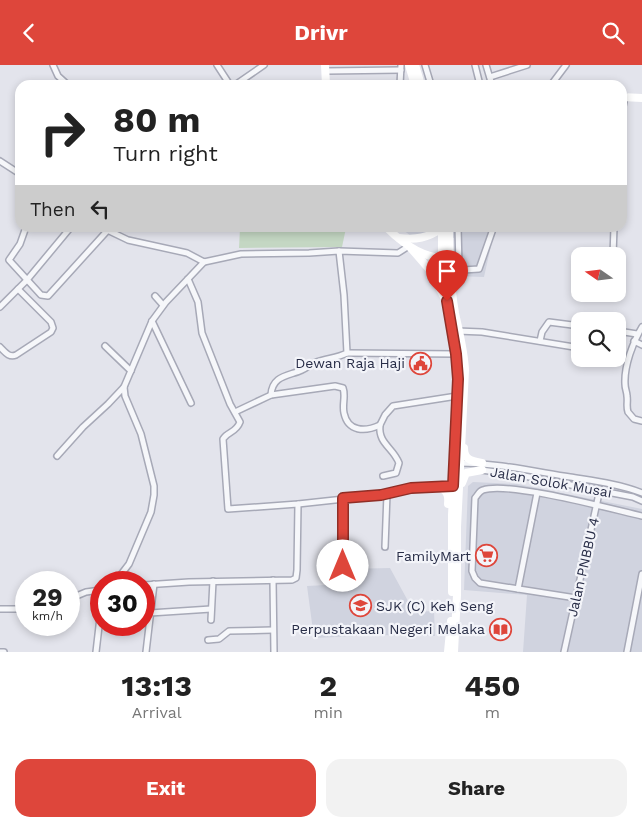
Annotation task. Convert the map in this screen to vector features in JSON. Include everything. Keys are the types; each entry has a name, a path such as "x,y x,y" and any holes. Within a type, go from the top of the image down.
{"main road":[{"path":"409,65 414,80"},
{"path":"415,65 420,80"},
{"path":"627,97 642,98"},
{"path":"392,232 409,246 426,255 446,258"},
{"path":"397,237 417,239 436,232"},
{"path":"444,232 449,316"},
{"path":"409,246 434,277 441,290 456,331 464,357 464,454 468,459 482,467"},
{"path":"446,258 450,267 455,312 457,467"},
{"path":"448,652 452,595 451,558 464,388"},
{"path":"454,652 462,478 466,473 482,467"},
{"path":"456,486 458,547"},
{"path":"438,487 444,489 448,498 448,537 451,558"}],"street":[{"path":"53,65 58,76 62,80"},
{"path":"217,65 227,80"},
{"path":"243,80 264,65"},
{"path":"425,65 430,80"},
{"path":"474,65 478,80"},
{"path":"486,65 491,80"},
{"path":"490,77 527,65"},
{"path":"555,80 566,65"},
{"path":"326,68 401,68"},
{"path":"0,161 15,171"},
{"path":"24,232 20,243 9,260 41,295 48,296 106,232"},
{"path":"0,307 27,280 67,232"},
{"path":"110,232 141,244 187,253 204,262"},
{"path":"458,232 459,266 463,270 479,269 492,232"},
{"path":"613,247 614,232"},
{"path":"57,456 83,427 124,387 152,321 164,305 204,262 241,254 339,251 398,253 409,246"},
{"path":"339,251 350,353"},
{"path":"450,267 459,266"},
{"path":"188,279 198,302 202,333 230,404 240,422 235,431 223,439 228,509 298,504 387,494 411,488 456,486"},
{"path":"0,347 8,355 16,355 51,332 53,328 52,322 18,289"},
{"path":"155,296 164,305"},
{"path":"152,321 191,403"},
{"path":"540,341 542,332 549,323 571,326"},
{"path":"642,327 634,341 625,381 626,407 630,416 642,421"},
{"path":"456,331 482,332 571,346"},
{"path":"626,332 637,334"},
{"path":"634,341 642,345"},
{"path":"105,346 131,371"},
{"path":"272,395 272,388 284,374 304,370 318,362 350,353 456,354"},
{"path":"235,411 272,395 329,386 343,388 344,413 353,427 364,431 380,425"},
{"path":"124,387 125,396 141,434 154,487 154,495 151,512 129,564 124,571"},
{"path":"383,476 396,473 398,463 397,458 381,440 379,433 380,425 385,415 393,406 457,397"},
{"name":"Jalan Solok Musai","path":"457,467 536,470 642,493"},
{"name":"Jalan Solok Musai","path":"482,467 640,500"},
{"name":"Jalan PNBBU 4","path":"564,652 601,483"},
{"path":"576,598 480,583 475,578 472,571 475,498 480,491 485,489 510,489 537,493 642,516"},
{"path":"518,589 537,493"},
{"path":"640,500 642,493"},
{"path":"385,547 387,494"},
{"path":"343,498 343,566"},
{"path":"155,584 292,580 296,578 298,504"},
{"path":"627,652 642,574"},
{"path":"273,580 274,652"},
{"path":"211,619 213,581"},
{"path":"0,609 15,609"},
{"path":"155,613 211,609"},
{"path":"208,640 219,639 229,631 274,629"},
{"path":"96,652 98,636"},
{"path":"146,652 148,636"}],"shaded area":[{"path":"406,232 494,232 484,277 455,276 454,238 436,233 417,240"},
{"path":"473,482 517,484 642,509 642,652 523,652 527,595 464,590 468,486"},
{"name":"SJK (C) Keh Seng","path":"390,568 413,612 434,611 435,636 378,635 314,638 307,586 346,584 345,569"}],"green space":[{"path":"240,232 345,232 342,247 239,248"}],"place":[{"name":"Dewan Raja Haji","path":"421,363"},
{"name":"FamilyMart","path":"487,556"},
{"name":"SJK (C) Keh Seng","path":"360,606"},
{"name":"Perpustakaan Negeri Melaka","path":"501,629"}],"route":[{"path":"343,566 343,498 381,495 411,488 453,486 458,379 456,354 447,301"}]}
